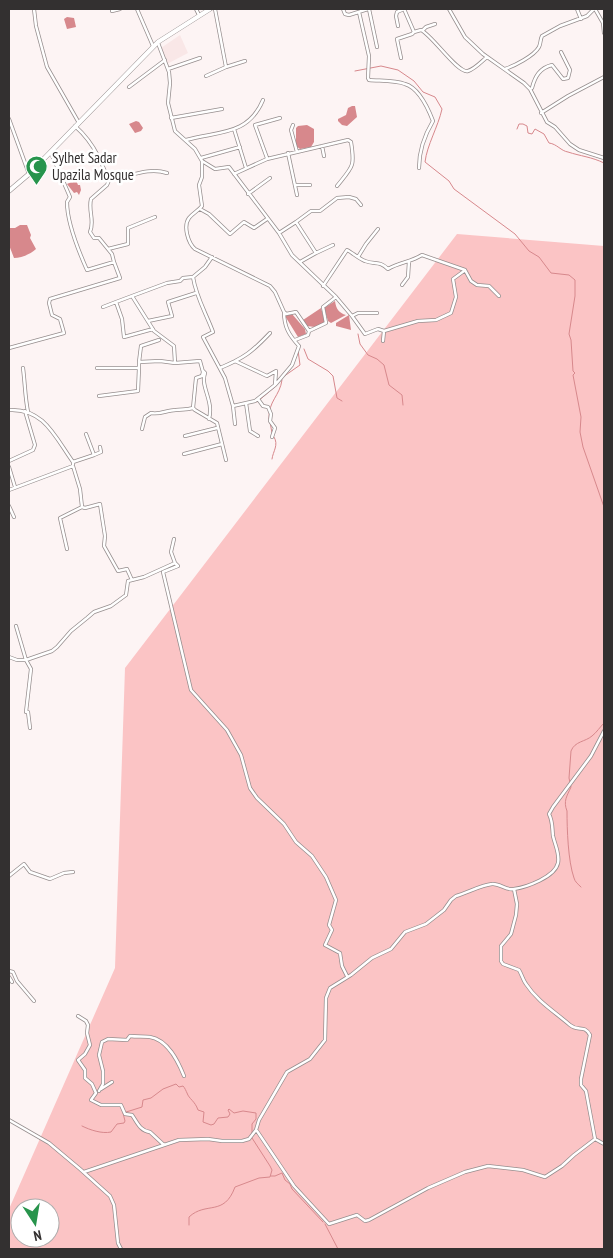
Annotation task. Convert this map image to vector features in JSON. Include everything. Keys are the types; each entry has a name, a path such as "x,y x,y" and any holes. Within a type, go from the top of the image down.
{"highway":[{"path":"9,191 29,174 158,42 210,9"}],"street":[{"path":"34,9 36,26 47,67 77,125 97,154 110,178 114,179 142,172 161,171 167,173"},
{"path":"112,11 120,9"},
{"path":"137,9 153,47"},
{"path":"196,9 199,15"},
{"path":"215,9 226,67"},
{"path":"344,9 346,14 349,15 368,9 376,47"},
{"path":"398,26 397,12 404,9 414,32"},
{"path":"449,9 465,37 487,57 530,89 547,122 555,127 574,147 604,158"},
{"path":"577,9 581,18"},
{"path":"505,69 516,65 538,49 542,36 590,15 594,9 602,22 604,33"},
{"path":"359,12 369,56 368,78 405,83 414,88 429,109 433,121 426,132 421,147 419,168"},
{"path":"401,58 397,39 435,24"},
{"path":"423,30 440,46 453,63 463,71 468,71 487,57"},
{"path":"158,42 168,69 170,83 168,103 175,131 186,140 202,159 216,169 229,167 279,234 292,255 336,297 365,334 378,329 384,330 418,321 436,320 451,313 456,297 453,278 465,270"},
{"path":"530,89 536,76 547,66 552,65 562,78 568,78 570,70 561,52"},
{"path":"168,69 200,58"},
{"path":"129,88 164,60"},
{"path":"206,76 245,61"},
{"path":"541,113 604,77"},
{"path":"186,140 225,132 244,125 259,110 263,100"},
{"path":"171,118 222,109"},
{"path":"252,118 267,159"},
{"path":"255,126 256,124 280,118"},
{"path":"9,119 29,174"},
{"path":"293,125 291,130 297,152"},
{"path":"234,129 246,168"},
{"path":"234,174 267,159 348,140 351,142 354,155 353,163 351,169 338,186"},
{"path":"322,146 324,156"},
{"path":"202,159 240,147"},
{"path":"50,152 70,196 66,202 67,208 87,270 114,262"},
{"path":"288,153 297,195"},
{"path":"202,159 200,185 202,202 200,209 188,219 189,242 195,250 270,286 275,292 284,312 284,324 299,346 292,365 275,385 255,402 233,406"},
{"path":"9,348 64,333 60,319 52,315 49,304 50,299 84,287 120,278 108,249 99,238 94,238 90,232 93,219 90,213 92,199 107,185 110,178"},
{"path":"248,194 270,178"},
{"path":"296,185 310,185"},
{"path":"279,234 311,211 318,212 340,198 356,199 361,205"},
{"path":"200,209 209,214 230,234 233,234 244,222 254,228 267,219"},
{"path":"108,249 128,244 128,228 155,217"},
{"path":"296,222 316,253"},
{"path":"358,258 378,229"},
{"path":"299,262 333,245"},
{"path":"324,286 347,250 358,258 367,262 376,262 388,269 422,255 465,270 474,283 481,286 489,286 499,296"},
{"path":"104,307 167,283 193,277 205,267 212,257"},
{"path":"402,285 408,277 409,260"},
{"path":"193,277 196,293 214,332 203,337 230,389 235,424"},
{"path":"148,321 172,316 168,302 196,293"},
{"path":"132,296 153,329 174,346 175,363"},
{"path":"294,341 308,335 309,330 326,323 323,307 336,297"},
{"path":"116,302 122,319 124,336 153,329"},
{"path":"284,312 286,314 296,312 309,330"},
{"path":"352,316 358,313 377,313"},
{"path":"383,341 384,330"},
{"path":"220,368 253,350 270,333"},
{"path":"99,396 138,391 140,347 159,340"},
{"path":"139,362 160,361 175,363 200,361 202,376 196,378 193,408"},
{"path":"235,361 267,376 276,371 275,385"},
{"path":"9,461 33,450 35,445 26,411 27,393 23,368"},
{"path":"97,368 139,368"},
{"path":"202,370 205,372 203,379 211,409 208,418"},
{"path":"258,399 263,406 268,406 271,414 270,421 275,428 272,437"},
{"path":"246,403 250,431 258,436"},
{"path":"193,408 217,424 226,460"},
{"path":"142,428 145,417 151,413 184,411 193,408"},
{"path":"9,410 26,411 44,421 73,464 80,489 82,507"},
{"path":"185,436 218,428"},
{"path":"86,434 94,455"},
{"path":"184,454 222,444"},
{"path":"9,490 101,452 100,447"},
{"path":"9,467 15,487"},
{"path":"67,549 60,518 82,507 100,504 105,536 104,546 118,571 127,569 132,580"},
{"path":"9,506 14,517"},
{"path":"174,539 171,552 178,566 163,572 191,690 227,730 241,755 250,788 284,824 296,842 312,856 326,877 336,900 329,926 332,930 325,945 340,952 342,966 347,977"},
{"path":"9,657 17,660 26,660 45,654 57,647 71,631 94,612 111,606 126,595 128,581 175,562"},
{"path":"16,626 31,671 26,712 30,716 30,728"},
{"path":"84,1172 179,1140 242,1141 249,1138 256,1130 263,1113 287,1072 310,1059 322,1044 326,1036 326,993 332,985 347,977 372,958 391,949 405,932 426,924 444,910 456,896 493,884 514,889 538,882 557,866 558,857 553,835 553,821 549,814 600,744 604,731"},
{"path":"9,876 24,864 30,872 50,879 64,872 73,872"},
{"path":"514,889 517,904 516,915 511,934 502,946 501,961 503,964 520,970 522,979 535,996 572,1026 585,1028 589,1032 581,1085 586,1091 595,1139"},
{"path":"9,971 13,972 17,981 34,1001"},
{"path":"9,977 12,982"},
{"path":"78,1016 88,1023 87,1033 90,1045 85,1054 78,1060 85,1070 86,1078 98,1092"},
{"path":"164,1146 150,1132 146,1132 139,1126 132,1115 125,1114 121,1104 101,1105 91,1100 103,1084 104,1068 100,1062 99,1054 102,1042 108,1039 127,1040 130,1036 149,1037 161,1041 175,1055 175,1061 184,1076"},
{"path":"98,1092 112,1082"},
{"path":"9,1120 49,1143 103,1189 112,1200 118,1243 121,1249"},
{"path":"256,1130 294,1186 329,1224 357,1216 365,1221 369,1220 428,1188 465,1172 488,1166 523,1170 545,1177 562,1166 595,1139"},
{"path":"595,1139 604,1144"}],"shaded area":[{"path":"67,17 74,18 76,27 67,29 64,19"},
{"path":"180,35 188,53 167,64 161,48"},
{"path":"355,106 357,117 347,126 342,125 338,119 346,115 348,108"},
{"path":"136,121 143,128 135,133 129,124"},
{"path":"307,125 314,129 314,142 311,147 300,149 296,146 296,128"},
{"path":"76,180 81,190 79,195 77,192 74,193 67,184"},
{"path":"20,225 27,225 31,235 30,238 36,249 31,253 14,258 9,245 9,228 15,228"},
{"path":"457,234 604,246 604,1249 9,1249 10,1207 10,1248 60,1248 60,1198 14,1198 115,968 125,668"},
{"path":"335,301 338,310 346,315 331,323 328,321 324,308"},
{"path":"321,308 325,322 315,327 307,326 303,320"},
{"path":"292,314 305,329 306,334 298,337 285,316"},
{"path":"349,315 351,330 336,326 336,323"}],"waterway":[{"path":"355,71 381,66 398,70 414,81 423,92 435,97 442,109 425,162 449,181 454,189 515,234 529,251 539,257 551,273 569,275 575,280 575,296 569,334 573,371 575,373 573,375 581,417 580,432 583,447 604,507"},
{"path":"517,129 519,124 523,124 527,126 528,133 532,134 535,129 544,134 549,143 563,150 604,163"},
{"path":"358,334 360,344 368,355 384,365 389,385 402,395 403,405"},
{"path":"304,349 308,359 333,376 337,398 342,401"},
{"path":"283,377 300,365 298,350"},
{"path":"269,419 270,408 282,380"},
{"path":"257,402 276,386"},
{"path":"270,422 272,433"},
{"path":"272,459 276,445 274,437"},
{"path":"581,887 574,878 568,845 565,801 571,787 569,778 571,751 578,743 592,736 604,723"},
{"path":"82,1126 96,1131 111,1132 117,1124 124,1123 123,1113 142,1107 143,1100 151,1098 163,1089 176,1084 179,1087 183,1086 198,1110 204,1112 203,1122 211,1125 218,1118 228,1117 230,1114 229,1109 234,1113 243,1111 256,1113 256,1119 252,1124 252,1134"},
{"path":"189,1225 189,1217 195,1212 226,1202 235,1187 259,1178 270,1177 272,1170 252,1138"},
{"path":"271,1176 282,1173 292,1189 323,1222"},
{"path":"325,1224 338,1249"}],"place":[{"name":"Sylhet Sadar Upazila Mosque","path":"36,186"}]}
